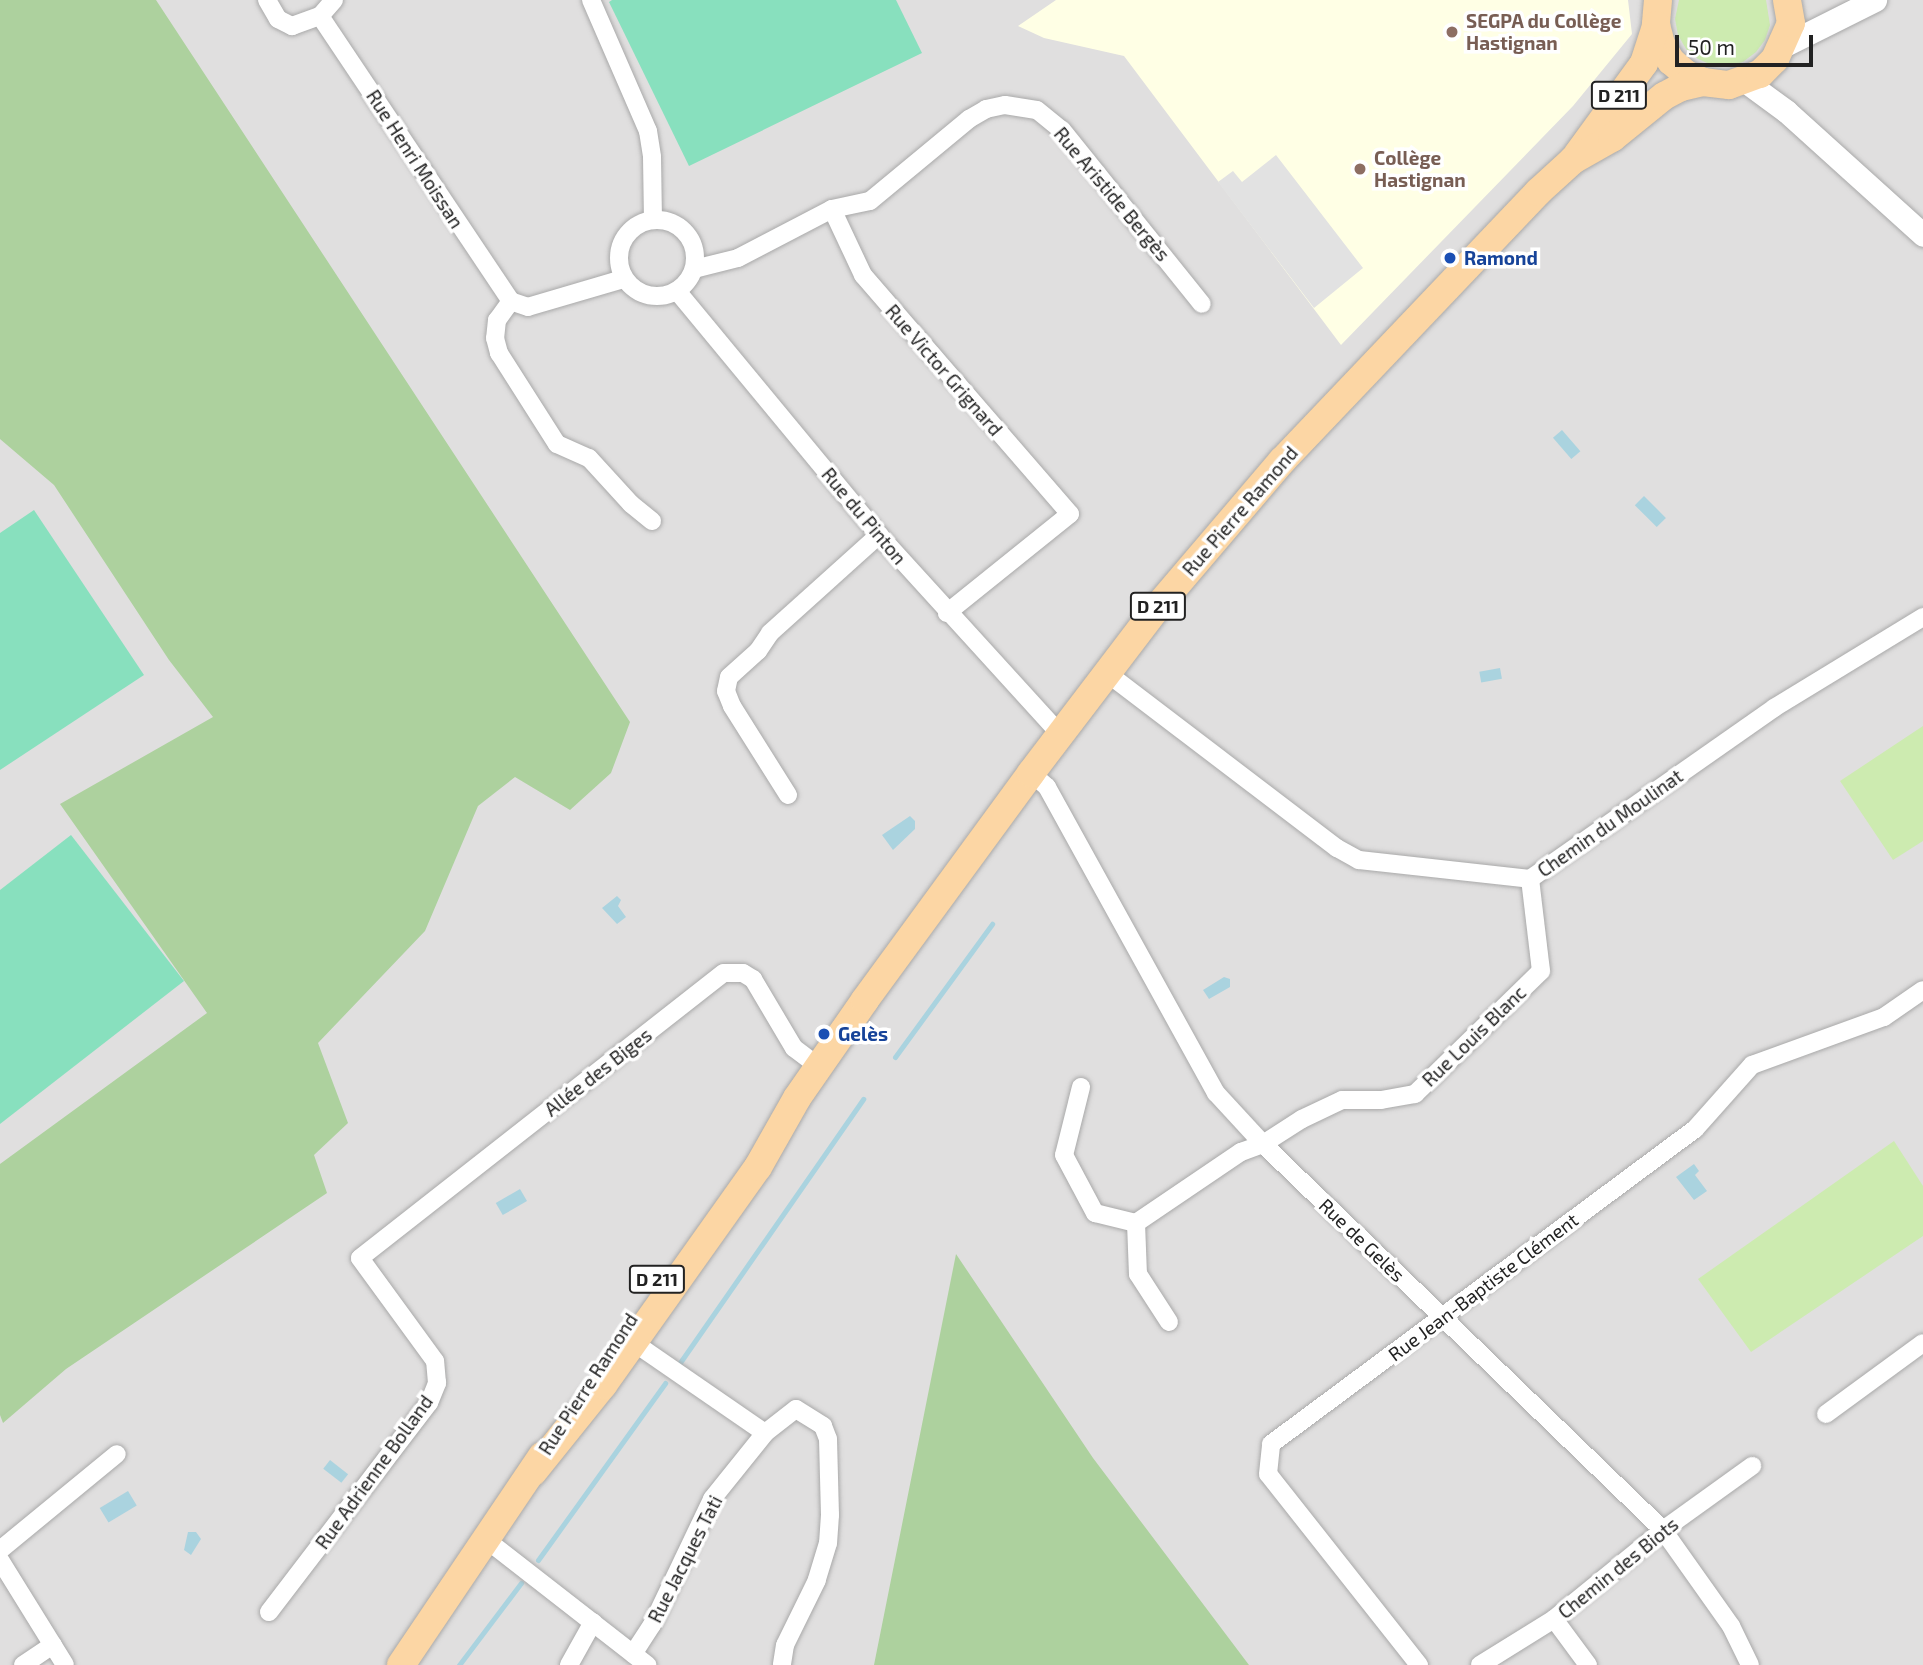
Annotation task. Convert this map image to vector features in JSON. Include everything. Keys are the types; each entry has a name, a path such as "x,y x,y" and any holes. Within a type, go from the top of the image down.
{"main road":[{"path":"1656,8 1661,44 1671,61 1686,74 1703,82 1729,85 1745,81 1777,55 1791,23 1788,2"},
{"name":"Rue Pierre Ramond","path":"533,1472 603,1385 758,1167 797,1098 819,1067 1031,773 1155,610 1282,461 1459,273 1573,160 1597,123 1644,63 1656,8"},
{"name":"Rue Pierre Ramond","path":"1573,160 1612,138 1664,96 1681,87 1703,82"},
{"name":"Rue Pierre Ramond","path":"401,1665 533,1472 588,1376 736,1167 797,1098"}],"street":[{"path":"267,0 278,19 292,26 320,16 334,0"},
{"path":"591,0 648,131 652,157 653,220"},
{"path":"1786,111 1777,55 1832,19 1875,0"},
{"path":"1788,2 1832,19"},
{"name":"Rue Henri Moissan","path":"320,16 511,302"},
{"path":"1745,81 1786,111 1923,234"},
{"name":"Rue Aristide Bergès","path":"832,209 870,201 969,119 986,109 1005,105 1037,110 1062,130 1202,304"},
{"path":"694,269 738,258 832,209"},
{"name":"Rue Victor Grignard","path":"832,209 863,275 1070,513 947,613"},
{"path":"653,220 674,224 690,238 695,259 694,269 690,278 677,291 652,297 640,293 624,279 618,264 623,239 641,222 653,220"},
{"path":"624,279 528,307 511,302 497,320 495,338 499,353 557,444 589,458 631,504 652,521"},
{"name":"Rue du Pinton","path":"677,291 879,535 947,613 1060,734"},
{"path":"788,795 732,706 726,691 729,677 758,652 770,633 879,535"},
{"name":"Chemin du Moulinat","path":"1107,673 1337,848 1359,860 1530,879 1774,708 1923,617"},
{"name":"Rue de Gelès","path":"1031,773 1047,786 1216,1093 1263,1144 1663,1530 1731,1626 1750,1665"},
{"name":"Rue Louis Blanc","path":"1136,1223 1241,1152 1263,1144 1301,1119 1342,1100 1381,1100 1415,1094 1541,971 1530,879"},
{"name":"Allée des Biges","path":"360,1258 724,973 743,973 752,979 794,1048 819,1067"},
{"name":"Rue Jean-Baptiste Clément","path":"1419,1665 1268,1474 1271,1444 1695,1129 1752,1065 1884,1017 1923,990"},
{"path":"1081,1087 1064,1155 1095,1213 1136,1223 1138,1274 1169,1322"},
{"name":"Rue Adrienne Bolland","path":"269,1612 429,1403 437,1383 435,1361 360,1258"},
{"path":"633,1342 765,1433"},
{"path":"1826,1415 1923,1343"},
{"name":"Rue Jacques Tati","path":"488,1541 640,1659 652,1625 712,1499 765,1433 796,1409 823,1426 828,1439 828,1543 817,1580 785,1646 782,1665"},
{"path":"0,1550 117,1454"},
{"name":"Chemin des Biots","path":"1480,1665 1554,1619 1663,1530 1752,1466"},
{"path":"0,1560 65,1665"},
{"path":"1554,1619 1588,1665"},
{"path":"569,1665 593,1622"},
{"path":"23,1665 53,1645"}],"shaded area":[{"path":"0,0 1923,0 1923,1665 0,1665"},
{"name":"Collège Hastignan","path":"1056,0 1628,0 1632,34 1573,106 1341,345 1124,56 1044,38 1018,26"},
{"path":"1276,155 1363,268 1314,308 1218,182 1233,171 1242,182"}],"green space":[{"path":"0,0 156,0 630,722 611,773 570,810 515,777 478,806 425,931 318,1043 348,1123 314,1155 327,1193 66,1369 3,1423 0,1415 0,1164 207,1013 60,804 213,717 169,660 54,485 0,439"},
{"path":"896,0 922,53 689,166 609,2"},
{"path":"1679,0 1766,0 1770,25 1765,40 1756,52 1743,62 1728,66 1712,65 1698,59 1686,49 1678,35 1675,19"},
{"path":"34,510 144,675 0,770 0,533"},
{"path":"1923,726 1923,841 1893,860 1840,781"},
{"path":"71,835 184,981 0,1124 0,890"},
{"path":"1894,1141 1923,1186 1923,1236 1751,1352 1698,1279"},
{"path":"956,1254 1093,1458 1249,1665 874,1665"}],"water":[{"path":"1562,430 1580,451 1571,459 1553,438"},
{"path":"1644,496 1666,518 1657,527 1635,505"},
{"path":"1500,668 1502,679 1481,682 1479,672"},
{"path":"910,816 915,821 915,829 893,850 882,835"},
{"path":"617,896 621,900 618,906 626,917 617,924 602,908"},
{"path":"1224,977 1230,979 1230,987 1209,999 1203,990"},
{"path":"1694,1164 1699,1171 1695,1175 1707,1191 1694,1200 1676,1177"},
{"path":"520,1189 527,1201 503,1215 496,1203"},
{"path":"330,1460 348,1474 341,1483 323,1469"},
{"path":"128,1491 137,1506 108,1523 100,1508"},
{"path":"188,1532 196,1532 201,1539 191,1555 184,1550"}],"waterway":[{"path":"895,1057 992,924"},
{"path":"679,1364 863,1099"},
{"path":"538,1560 665,1383"},
{"path":"459,1665 521,1583"}],"place":[{"name":"SEGPA du Collège Hastignan","path":"1452,32"},
{"name":"Collège Hastignan","path":"1360,169"},
{"name":"Ramond","path":"1450,258"},
{"name":"Gelès","path":"824,1034"}]}
